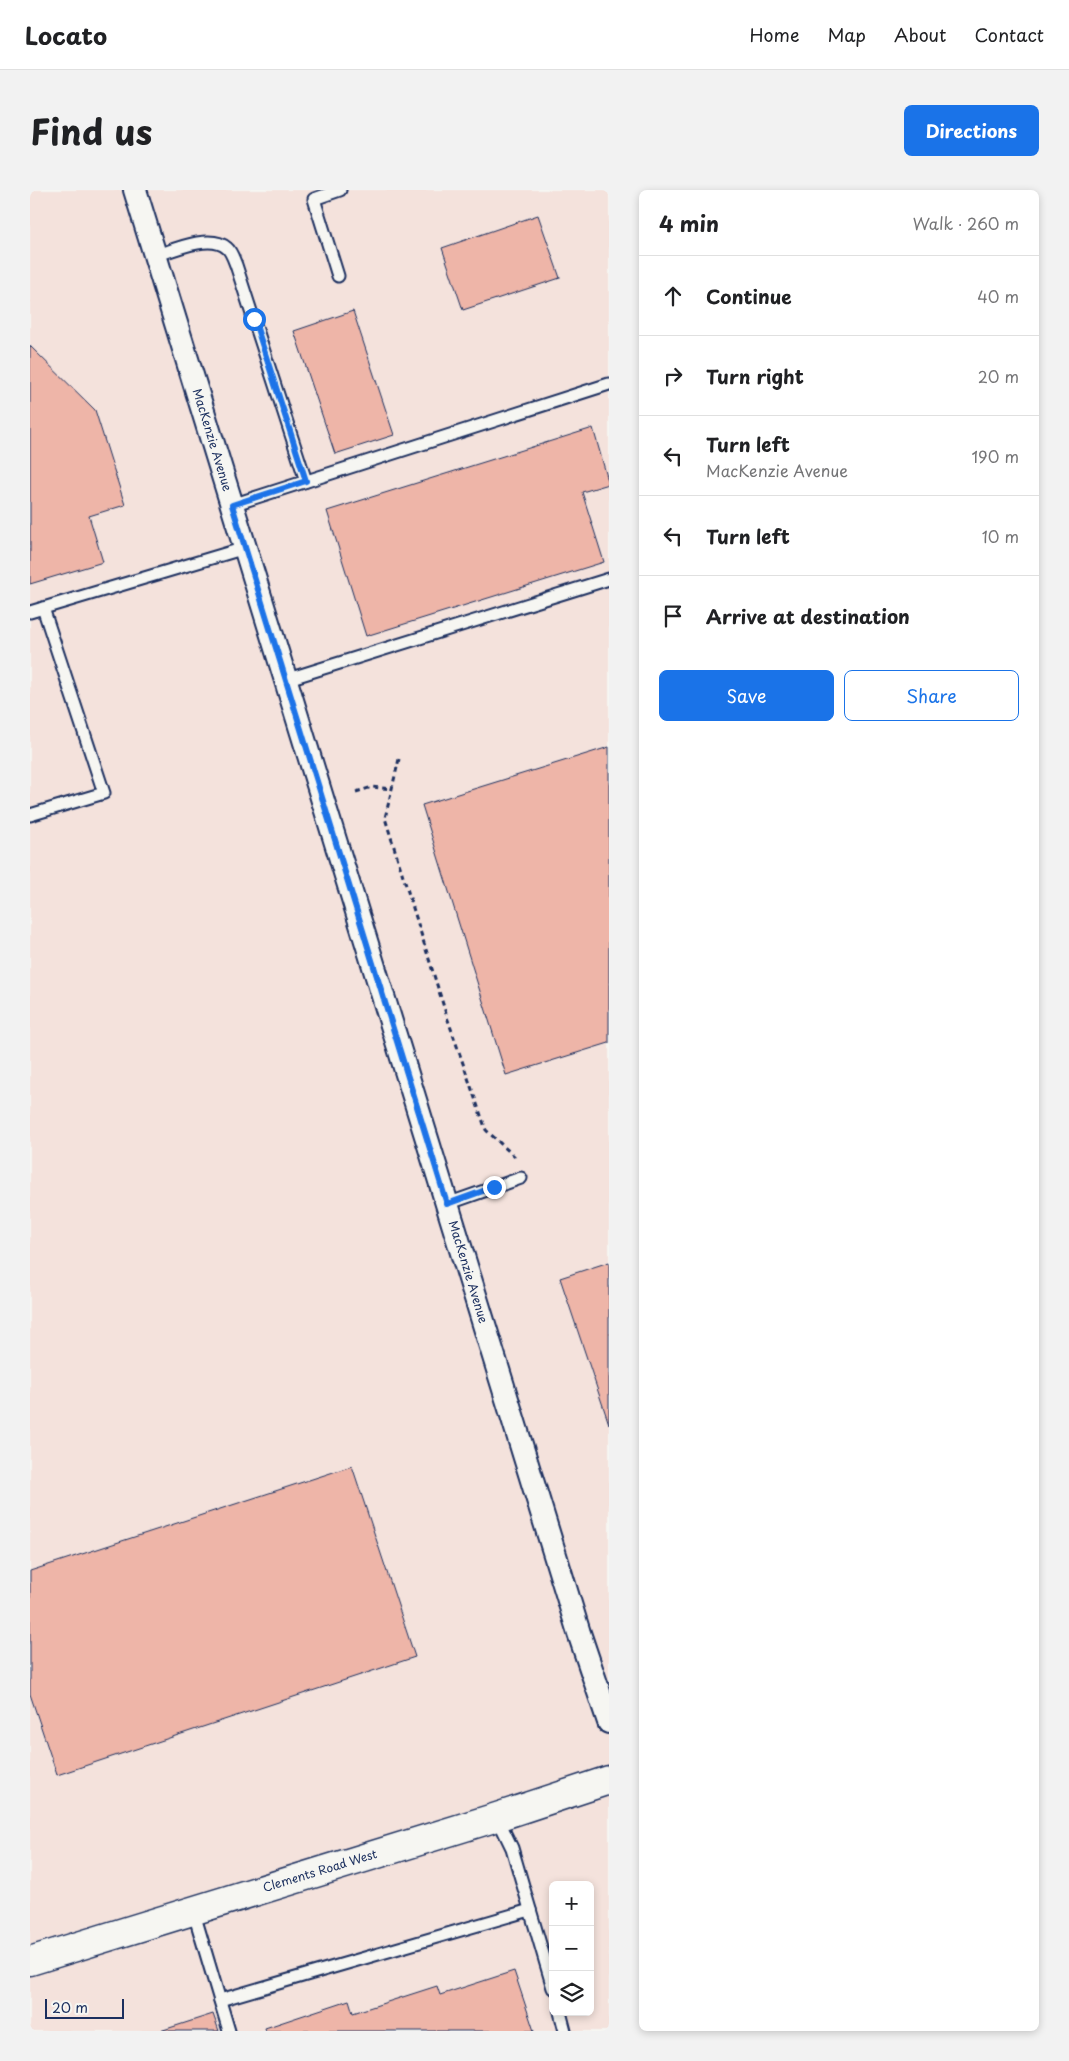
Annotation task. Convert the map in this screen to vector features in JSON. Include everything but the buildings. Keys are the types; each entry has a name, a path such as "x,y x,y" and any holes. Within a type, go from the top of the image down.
{"street":[{"name":"MacKenzie Avenue","path":"134,190 579,1633 609,1722"},
{"name":"Clements Road West","path":"30,1961 497,1818 609,1780"}],"lane":[{"path":"338,276 314,199 340,190"},
{"path":"155,256 190,244 214,241 227,248 236,265 306,481"},
{"path":"232,505 609,384"},
{"path":"30,612 245,548"},
{"path":"285,680 609,579"},
{"path":"30,815 104,793 43,608"},
{"path":"447,1204 521,1178"},
{"path":"497,1818 512,1848 549,1974"},
{"path":"192,1910 229,2031"},
{"path":"220,2000 530,1910"},
{"path":"561,2016 565,2031"}],"path":[{"path":"399,759 390,789 385,818 486,1130 515,1157"},
{"path":"356,792 372,787 390,789"}],"shaded area":[{"path":"30,190 609,190 609,2031 30,2031"}],"route":[{"path":"254,319 306,481 232,505 290,699 447,1204 494,1187"}]}
